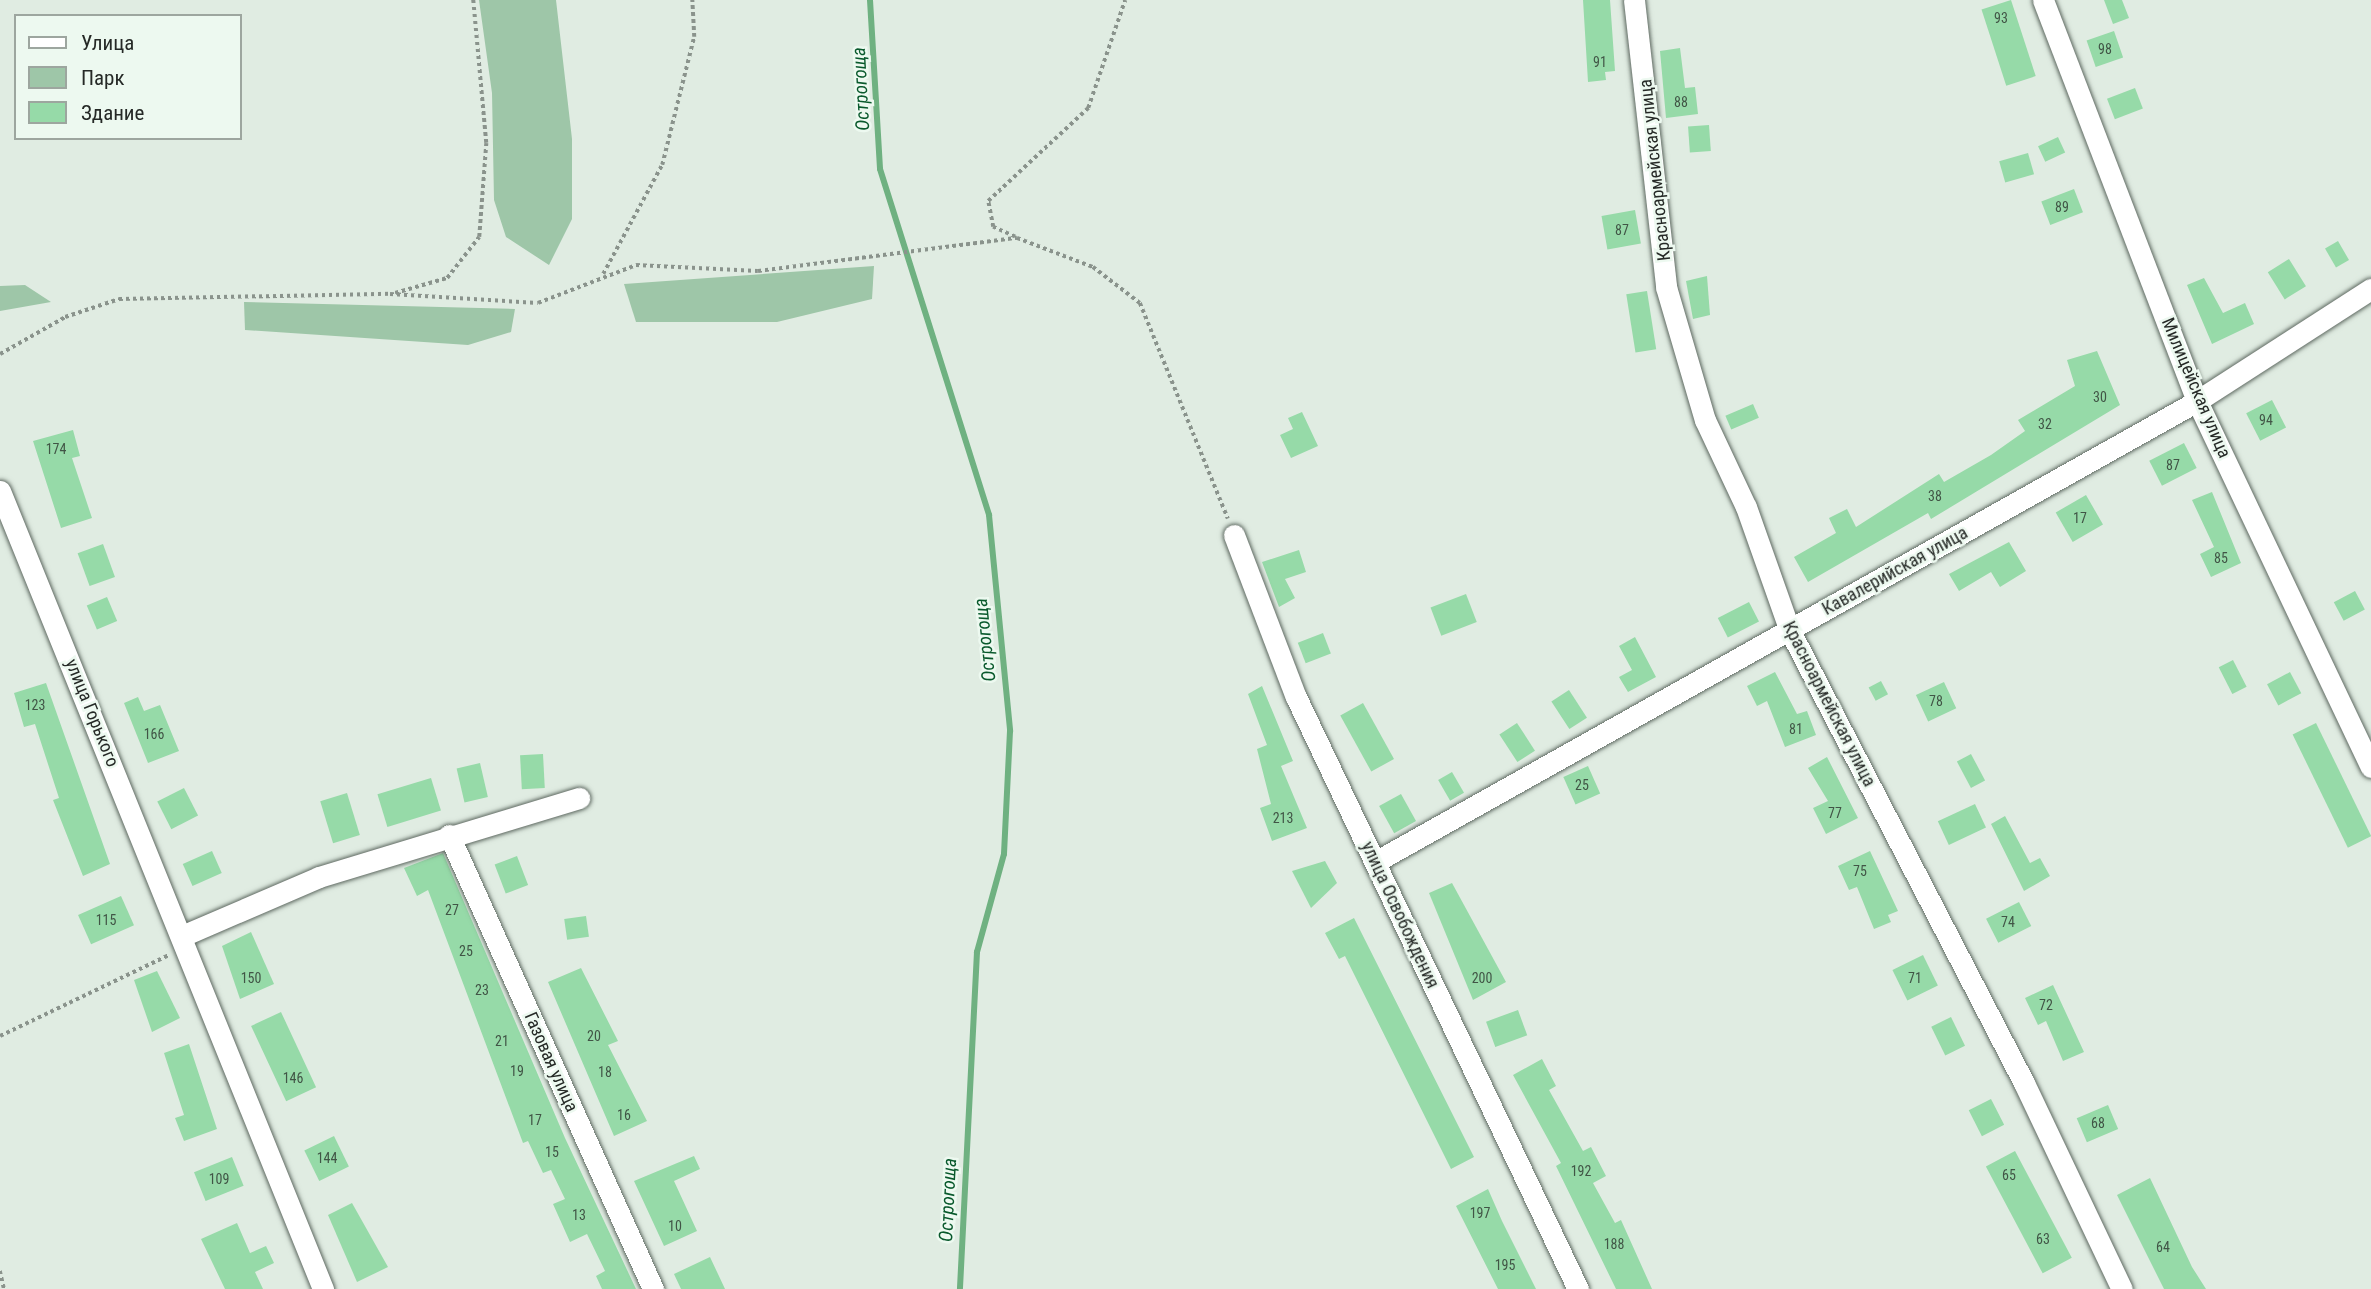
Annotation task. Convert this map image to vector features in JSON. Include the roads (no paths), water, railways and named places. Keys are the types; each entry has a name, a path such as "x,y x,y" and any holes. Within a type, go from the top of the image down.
{"street":[{"name":"Красноармейская улица","path":"1634,0 1666,286 1705,420 1746,507 1790,631 2024,1083 2122,1289"},
{"name":"Милицейская улица","path":"2043,0 2197,401 2371,767"},
{"name":"Кавалерийская улица","path":"1375,862 2197,401 2371,289"},
{"name":"улица Горького","path":"0,491 323,1289"},
{"name":"улица Освобождения","path":"1234,536 1296,697 1578,1289"},
{"path":"184,941 319,877 449,835 579,798"},
{"name":"Газовая улица","path":"449,835 653,1289"}],"waterway":[{"name":"Острогоща","path":"870,0 880,169 989,515 1010,731 1004,854 977,952 960,1289"}]}
